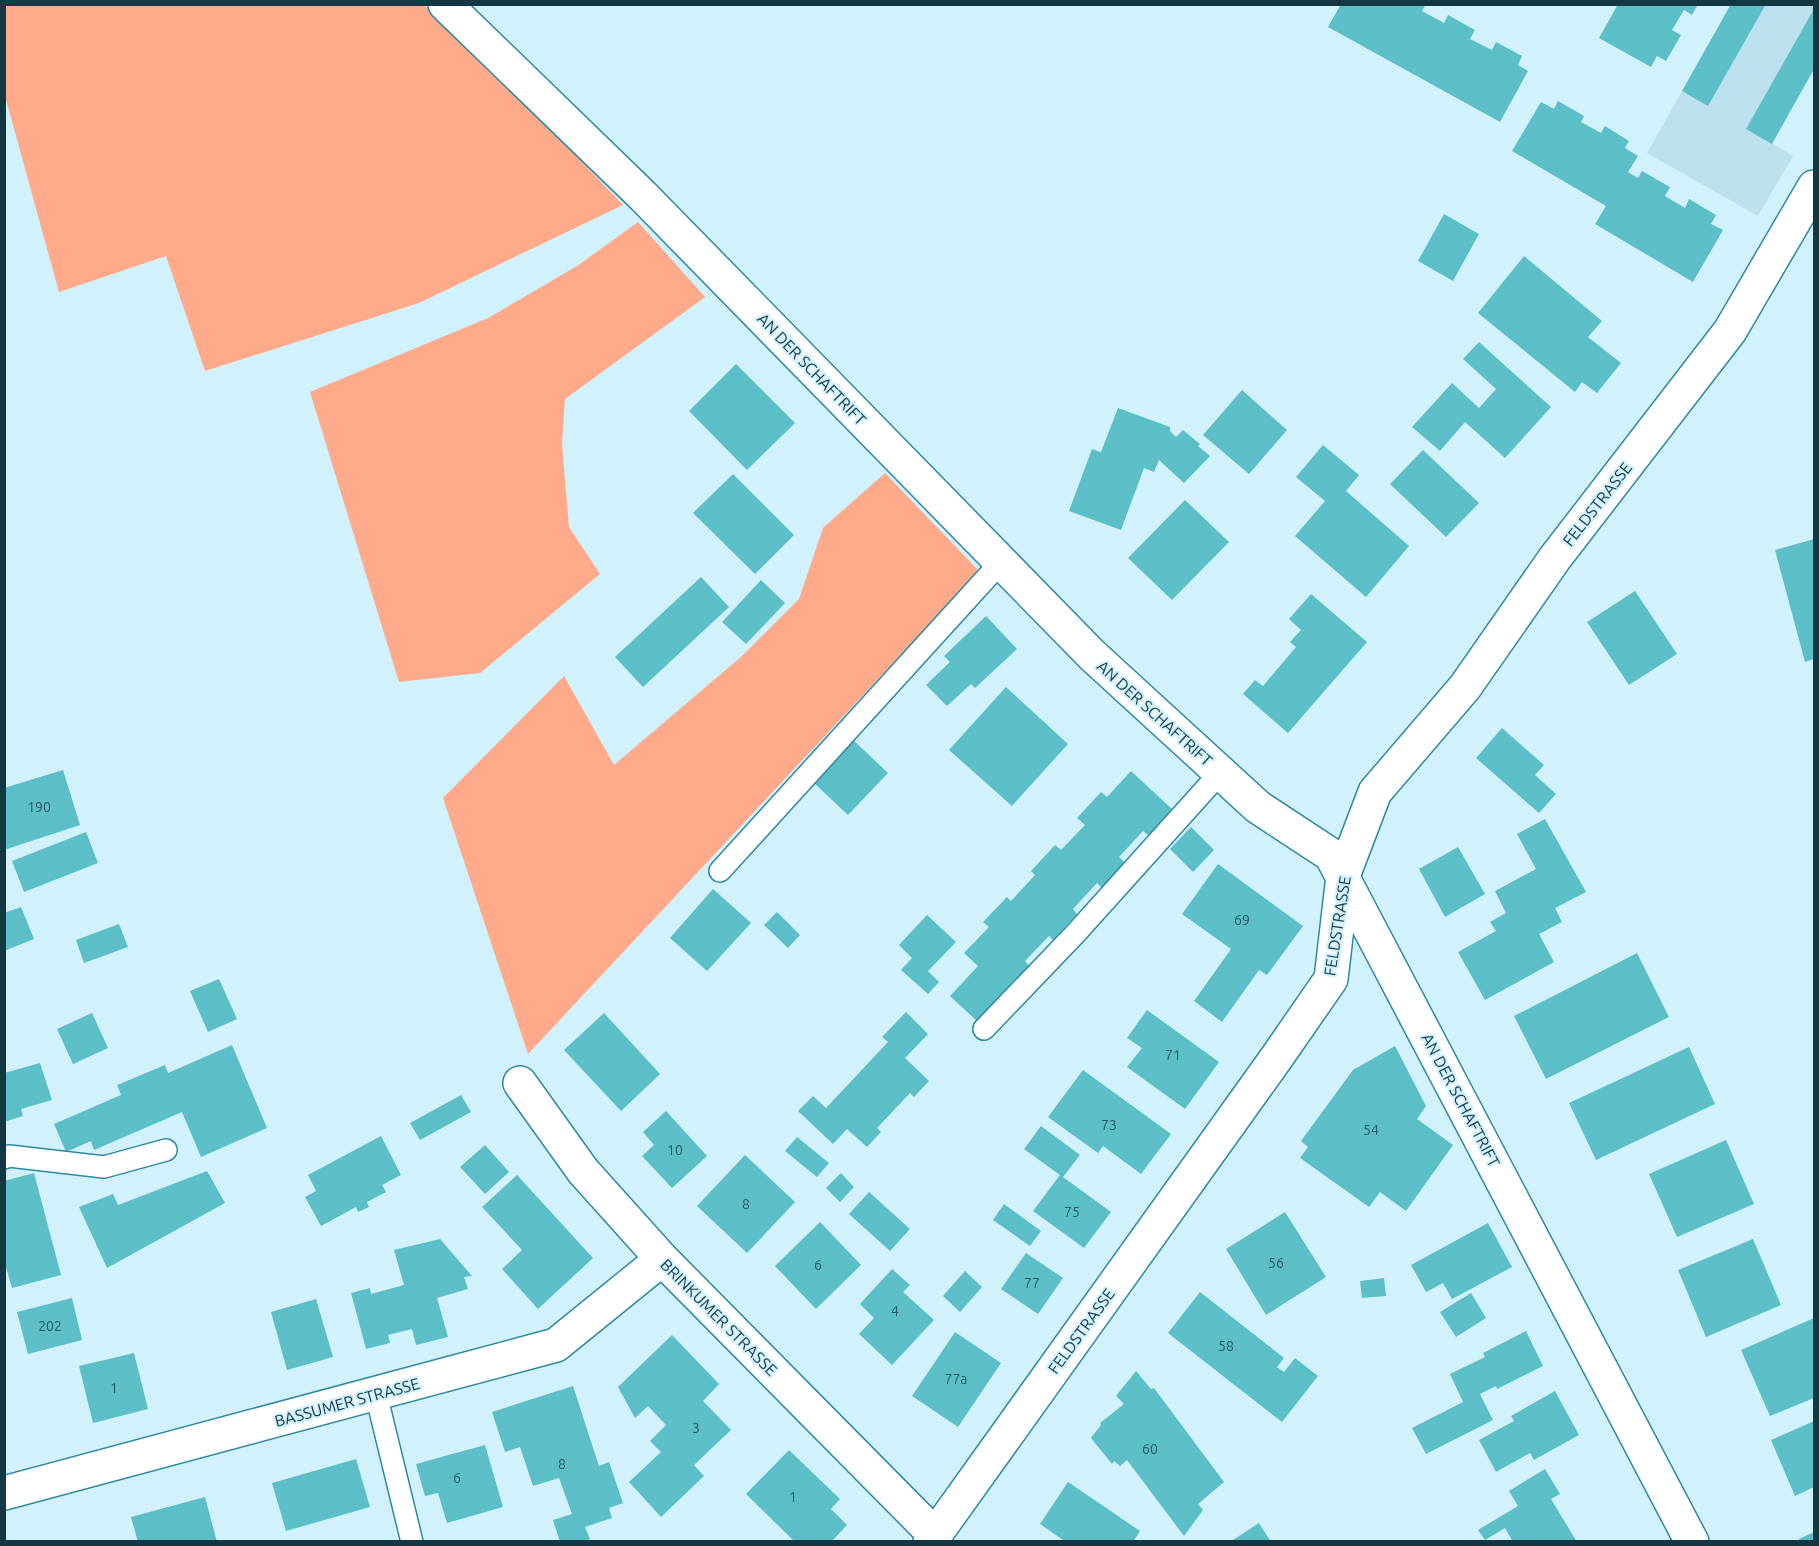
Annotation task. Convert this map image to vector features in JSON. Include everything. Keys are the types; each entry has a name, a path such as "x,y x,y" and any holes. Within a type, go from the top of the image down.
{"street":[{"name":"AN DER SCHAFTRIFT","path":"445,4 643,196 1092,656 1258,807 1331,855 1682,1538"},
{"name":"FELDSTRASSE","path":"932,1538 1271,1067 1331,979 1343,876 1376,792 1465,687 1555,558 1731,331 1815,187"},
{"name":"BRINKUMER STRASSE","path":"520,1083 583,1171 662,1259 932,1538"},
{"name":"BASSUMER STRASSE","path":"4,1493 556,1346 662,1259"}],"lane":[{"path":"720,871 1001,562"},
{"path":"984,1029 1076,933 1220,773"},
{"path":"4,1158 9,1156 104,1167 166,1150"},
{"path":"376,1394 412,1542"}],"shaded area":[{"path":"4,5 424,5 545,123 623,205 419,303 205,371 166,256 59,292 5,96"},
{"path":"1731,5 1814,5 1814,69 1772,143 1793,156 1758,216 1647,153"},
{"path":"638,222 705,297 565,399 562,444 569,527 600,574 480,673 399,682 310,392 488,318 577,266"},
{"path":"885,473 979,571 528,1054 443,798 564,676 614,765 742,656 799,599 823,528"}],"building":[{"path":"1341,4 1426,4 1422,11 1444,23 1448,15 1475,30 1470,39 1492,50 1496,42 1522,56 1518,65 1528,71 1500,122 1328,27"},
{"path":"1618,4 1698,4 1692,15 1684,10 1672,30 1681,35 1666,61 1657,56 1651,67 1599,38"},
{"path":"1731,4 1766,4 1708,106 1682,91"},
{"path":"1814,9 1814,69 1772,144 1746,129"},
{"path":"1558,101 1584,116 1581,122 1601,133 1605,126 1629,141 1625,148 1638,156 1628,172 1638,178 1642,171 1670,187 1665,196 1685,208 1689,199 1716,215 1711,224 1723,230 1693,282 1595,224 1606,206 1512,151 1541,102 1554,109"},
{"path":"1444,214 1479,234 1453,281 1418,261"},
{"path":"1524,256 1602,321 1588,337 1621,363 1597,393 1582,382 1575,392 1478,313"},
{"path":"1479,342 1551,407 1505,458 1465,422 1440,451 1412,427 1452,383 1479,408 1496,389 1463,359"},
{"path":"736,364 795,423 747,470 689,411"},
{"path":"1242,390 1287,430 1249,474 1203,435"},
{"path":"1118,408 1170,427 1170,431 1176,437 1183,430 1210,456 1184,483 1159,460 1154,472 1144,468 1121,530 1069,511 1092,449 1101,452"},
{"path":"1323,445 1359,475 1346,491 1409,546 1366,597 1295,536 1325,501 1296,477"},
{"path":"1423,450 1479,503 1446,537 1390,484"},
{"path":"733,474 794,535 755,574 693,513"},
{"path":"1185,500 1229,542 1172,600 1128,558"},
{"path":"1814,539 1814,659 1805,662 1775,550"},
{"path":"701,577 729,607 643,687 615,657"},
{"path":"761,580 785,603 746,644 722,622"},
{"path":"1635,591 1677,654 1629,685 1587,622"},
{"path":"1311,594 1367,642 1288,733 1243,694 1255,680 1263,686 1296,647 1290,642 1301,630 1289,619"},
{"path":"986,616 1017,649 975,688 971,684 947,706 926,685 950,662 944,656"},
{"path":"1006,687 1068,744 1012,806 949,750"},
{"path":"1502,728 1544,765 1535,775 1556,794 1539,813 1476,758"},
{"path":"852,739 888,773 848,815 812,781"},
{"path":"63,770 80,825 4,850 4,788"},
{"path":"1131,771 1173,810 1149,836 1143,831 1119,857 1127,864 1103,889 1097,883 1073,909 1077,914 1053,940 1049,936 1025,961 1030,967 978,1022 950,996 978,966 964,953 989,927 983,922 1007,897 1011,901 1035,875 1031,871 1055,845 1061,850 1085,825 1077,818 1101,792 1107,797"},
{"path":"1545,819 1586,892 1555,908 1562,922 1539,934 1554,962 1485,1000 1458,952 1496,931 1490,922 1506,913 1495,891 1536,869 1517,834"},
{"path":"1191,827 1214,850 1193,872 1170,849"},
{"path":"86,832 98,863 24,892 12,861"},
{"path":"1458,847 1485,894 1445,917 1419,869"},
{"path":"1218,864 1303,926 1267,975 1259,970 1222,1022 1194,1001 1231,949 1182,914"},
{"path":"713,889 751,923 707,971 670,938"},
{"path":"21,907 34,939 4,951 4,913"},
{"path":"777,912 800,935 788,948 764,925"},
{"path":"927,915 956,942 928,971 939,982 928,994 901,970 912,958 899,945"},
{"path":"119,924 128,947 84,963 76,940"},
{"path":"1637,953 1669,1017 1546,1079 1514,1016"},
{"path":"219,979 237,1019 208,1032 190,991"},
{"path":"1147,1010 1219,1062 1185,1109 1127,1067 1142,1048 1127,1038"},
{"path":"906,1012 928,1034 905,1058 929,1081 914,1097 910,1093 877,1128 881,1132 867,1147 847,1129 833,1144 798,1111 813,1096 826,1108 888,1042 882,1037"},
{"path":"92,1013 108,1048 73,1064 57,1029"},
{"path":"604,1013 660,1074 621,1111 564,1050"},
{"path":"232,1045 267,1128 201,1157 182,1112 94,1150 91,1141 66,1152 54,1124 121,1095 117,1085 165,1065 168,1073"},
{"path":"1395,1046 1426,1106 1417,1119 1453,1145 1406,1211 1380,1192 1369,1207 1300,1158 1308,1147 1301,1141 1353,1070"},
{"path":"1689,1047 1715,1104 1596,1160 1569,1103"},
{"path":"40,1063 52,1100 21,1109 23,1116 4,1122 4,1073"},
{"path":"1083,1070 1171,1134 1141,1174 1103,1146 1098,1153 1048,1117"},
{"path":"461,1095 471,1112 420,1140 410,1123"},
{"path":"666,1111 707,1156 672,1188 642,1156 654,1145 643,1132"},
{"path":"1041,1126 1080,1155 1063,1177 1111,1212 1084,1248 1033,1211 1060,1175 1024,1149"},
{"path":"381,1136 401,1175 382,1185 386,1192 367,1202 369,1207 358,1212 356,1207 321,1226 305,1197 316,1191 308,1175"},
{"path":"797,1137 829,1163 817,1177 785,1151"},
{"path":"1726,1140 1754,1204 1677,1237 1649,1174"},
{"path":"485,1145 509,1172 485,1194 460,1167"},
{"path":"745,1155 795,1202 747,1253 697,1206"},
{"path":"207,1171 225,1203 107,1268 79,1207 113,1194 118,1205"},
{"path":"34,1173 61,1275 12,1288 4,1260 4,1181"},
{"path":"841,1173 854,1187 840,1202 826,1188"},
{"path":"517,1175 593,1258 538,1309 502,1269 522,1250 482,1207"},
{"path":"869,1192 910,1229 890,1251 849,1214"},
{"path":"1004,1204 1041,1231 1030,1246 993,1220"},
{"path":"1285,1212 1326,1277 1266,1315 1226,1249"},
{"path":"820,1222 861,1265 816,1309 775,1266"},
{"path":"1488,1223 1512,1267 1452,1299 1443,1283 1426,1292 1411,1265"},
{"path":"440,1239 472,1276 464,1277 468,1289 437,1298 448,1337 416,1345 412,1329 388,1335 390,1343 366,1349 351,1293 370,1288 371,1294 404,1285 394,1250"},
{"path":"1753,1239 1781,1305 1706,1337 1678,1270"},
{"path":"1026,1253 1063,1278 1038,1314 1001,1289"},
{"path":"892,1269 910,1285 903,1292 934,1320 892,1365 859,1334 874,1318 860,1304"},
{"path":"965,1271 982,1287 960,1312 943,1296"},
{"path":"1384,1278 1386,1296 1362,1298 1360,1281"},
{"path":"1200,1292 1284,1358 1277,1367 1284,1372 1295,1358 1318,1376 1282,1422 1168,1333"},
{"path":"1471,1293 1486,1318 1456,1337 1440,1312"},
{"path":"72,1298 82,1340 28,1354 17,1312"},
{"path":"316,1299 333,1357 287,1370 271,1312"},
{"path":"1814,1318 1814,1398 1770,1416 1741,1350"},
{"path":"1526,1331 1543,1366 1497,1389 1496,1386 1480,1394 1493,1420 1426,1454 1412,1428 1463,1402 1450,1374 1485,1357 1483,1353"},
{"path":"955,1332 1001,1363 958,1427 912,1396"},
{"path":"672,1335 719,1384 703,1401 731,1430 694,1465 704,1476 661,1517 629,1482 661,1452 650,1441 666,1425 648,1406 635,1418 618,1387"},
{"path":"134,1353 148,1409 93,1423 79,1366"},
{"path":"1136,1371 1151,1389 1154,1388 1224,1482 1198,1504 1203,1510 1184,1536 1127,1460 1120,1466 1114,1461 1112,1464 1091,1438 1101,1425 1100,1423 1124,1404 1116,1396"},
{"path":"573,1386 599,1466 609,1462 623,1503 609,1508 612,1518 585,1527 590,1539 583,1542 560,1542 553,1520 572,1514 559,1478 533,1486 520,1447 505,1452 492,1412"},
{"path":"1555,1391 1579,1435 1534,1460 1530,1453 1496,1472 1479,1440 1514,1421 1511,1416"},
{"path":"1814,1421 1814,1487 1795,1496 1771,1440"},
{"path":"485,1445 503,1507 447,1523 438,1493 425,1496 416,1464"},
{"path":"789,1450 840,1499 831,1509 847,1525 831,1542 795,1542 746,1494"},
{"path":"356,1459 370,1507 286,1531 272,1483"},
{"path":"1545,1469 1560,1494 1551,1499 1577,1542 1513,1542 1505,1528 1485,1540 1478,1530 1518,1506 1509,1491"},
{"path":"1068,1482 1140,1531 1133,1542 1066,1542 1040,1524"},
{"path":"205,1497 217,1542 138,1542 131,1517"},
{"path":"1259,1523 1271,1542 1230,1542"},
{"path":"1814,1532 1814,1542 1800,1542 1799,1539"}]}
